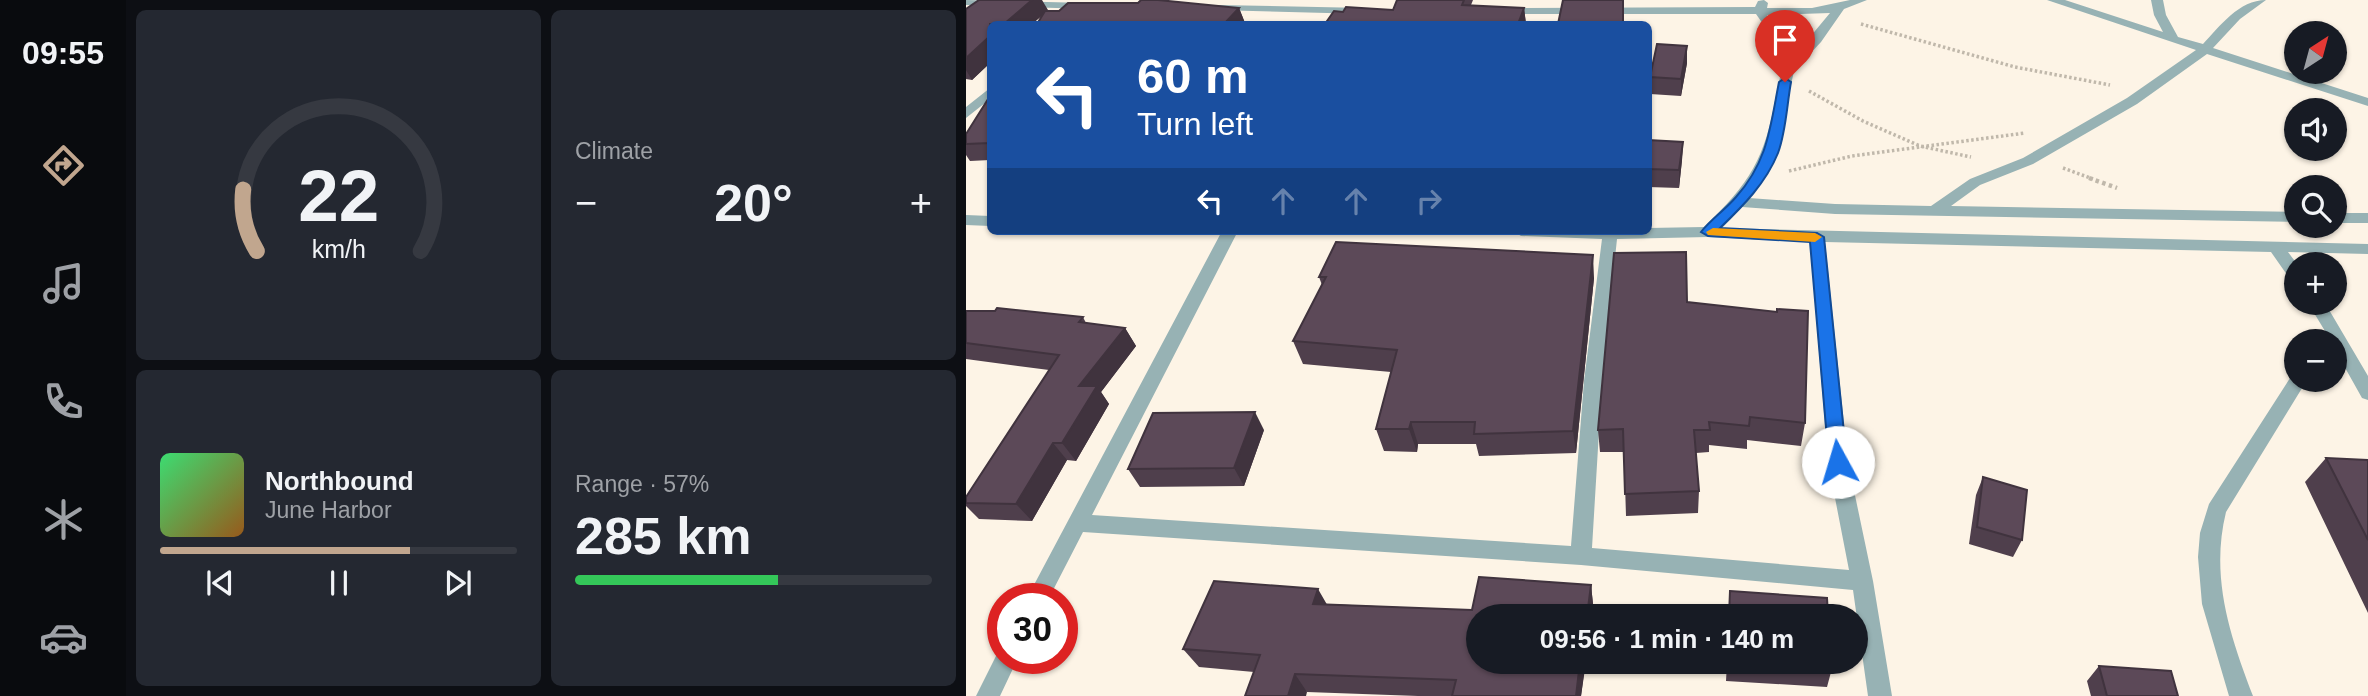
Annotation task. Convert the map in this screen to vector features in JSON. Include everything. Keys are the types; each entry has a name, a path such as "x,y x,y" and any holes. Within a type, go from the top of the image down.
{"street":[{"path":"1787,71 1836,14 1861,0"},
{"path":"2053,0 2203,51 2368,102"},
{"path":"2157,0 2160,15 2174,40"},
{"path":"1934,211 1975,182 2028,161 2147,91 2203,51 2236,17 2260,0"},
{"path":"966,2 1080,3 1103,6"},
{"path":"1068,15 1080,3"},
{"path":"1484,11 1761,5 1836,14"},
{"path":"1708,232 1740,202 1757,179 1772,152 1777,132 1788,49 1761,17 1761,5"},
{"path":"1208,8 1375,11"},
{"path":"966,114 987,95"},
{"path":"1740,202 1835,209 2284,217"},
{"path":"2347,218 2368,218"},
{"path":"966,220 987,221"},
{"path":"1652,233 1708,232 1817,237 2368,249"},
{"path":"1046,583 1228,235"},
{"path":"1581,556 1593,381 1610,235"},
{"path":"1817,237 1838,462 1862,581 1880,696"},
{"path":"2276,247 2284,258"},
{"path":"2347,362 2368,393"},
{"path":"2241,696 2218,634 2208,568 2209,531 2216,510 2290,392"},
{"path":"1078,523 1581,556 1862,581"},
{"path":"988,696 999,674"}],"path":[{"path":"1836,14 2015,67 2147,91"},
{"path":"1757,179 1852,156 2030,132"}],"building":[{"path":"979,0 1032,0 1008,21 987,21 987,39 966,58 966,9"},
{"path":"1141,0 1158,0 1239,8 1227,21 1039,21 1045,11 1059,11 1068,3 1138,3"},
{"path":"1397,0 1464,0 1462,5 1524,8 1519,21 1327,21 1334,11 1343,12 1346,7 1393,10"},
{"path":"1563,0 1623,0 1623,21 1559,21"},
{"path":"1657,44 1687,46 1681,79 1652,77"},
{"path":"987,101 987,143 966,144 966,134"},
{"path":"1652,140 1683,142 1679,170 1652,169"},
{"path":"1336,242 1593,255 1573,431 1474,434 1475,422 1411,422 1409,429 1376,429 1397,350 1293,341 1326,277 1319,277"},
{"path":"1686,252 1687,302 1777,312 1777,309 1808,311 1805,423 1750,417 1749,426 1709,422 1710,430 1694,430 1699,491 1625,494 1623,429 1598,430 1614,253"},
{"path":"997,308 1083,317 1079,322 1125,328 1079,386 1097,386 1062,443 1053,443 1016,504 966,503 966,497 1059,355 966,343 966,311 995,311"},
{"path":"1255,412 1234,468 1128,469 1153,413"},
{"path":"2326,458 2368,460 2368,540"},
{"path":"1983,477 2027,490 2022,540 1977,527"},
{"path":"1479,577 1591,585 1589,604 1473,604"},
{"path":"1214,581 1318,589 1313,604 1466,610 1466,674 1579,674 1576,696 1452,696 1456,680 1295,674 1288,696 1245,696 1260,655 1183,649"},
{"path":"1730,591 1827,598 1827,604 1729,604"},
{"path":"2099,666 2171,671 2178,696 2107,696"}],"slow traffic":[{"path":"1713,232 1815,237"}],"route":[{"path":"1785,82 1772,152 1740,202 1708,232 1817,237 1838,462"}]}
